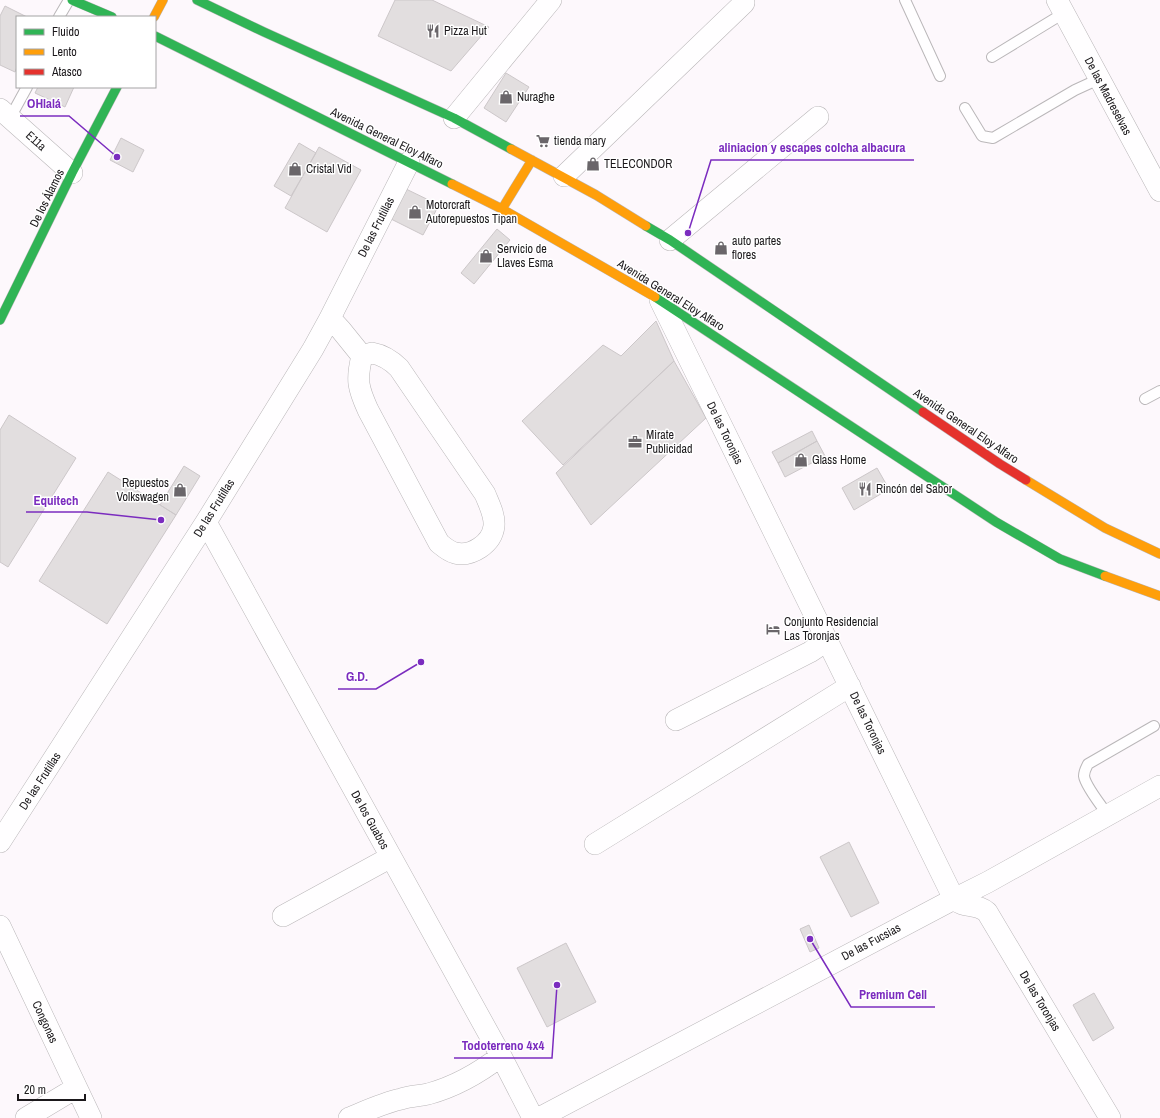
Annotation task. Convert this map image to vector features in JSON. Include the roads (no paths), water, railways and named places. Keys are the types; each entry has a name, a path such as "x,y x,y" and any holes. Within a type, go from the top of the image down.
{"main road":[{"path":"70,0 110,16"},
{"path":"155,16 164,0"},
{"name":"Avenida General Eloy Alfaro","path":"197,0 454,118 564,176 670,240 1000,464 1105,528 1160,554"},
{"name":"Avenida General Eloy Alfaro","path":"156,36 502,209 660,300 996,522 1060,559 1160,596"},
{"name":"De los Álamos","path":"0,320 72,173 116,88"},
{"path":"502,209 532,160"}],"street":[{"path":"454,118 552,0"},
{"path":"564,176 744,3"},
{"name":"De las Madreselvas","path":"1060,6 1160,191"},
{"name":"E11a","path":"5,114 72,173"},
{"path":"670,240 818,118"},
{"name":"De las Frutillas","path":"0,842 206,522 313,349 409,162"},
{"name":"De las Toronjas","path":"660,300 954,899 958,903 981,908 987,912 1110,1118"},
{"path":"330,318 362,356"},
{"path":"372,352 379,354 389,359 399,368 485,494 494,517 494,526 487,542 471,553 454,553 447,550 439,543 361,394 358,373 362,356 372,352"},
{"name":"De los Guabos","path":"206,522 501,1056 533,1118"},
{"path":"676,720 810,652 828,640"},
{"path":"595,844 850,686"},
{"name":"De las Fucsias","path":"538,1118 988,882 1160,786"},
{"path":"283,916 390,857"},
{"name":"Congonas","path":"0,926 91,1118"},
{"path":"349,1118 371,1108 401,1099 427,1094 453,1085 484,1069 501,1056"},
{"path":"26,1118 76,1088"}],"lane":[{"path":"60,16 70,0"},
{"path":"905,0 940,76"},
{"path":"992,57 1060,6"},
{"path":"965,108 982,136 993,138 1075,90 1099,79"},
{"path":"5,114 26,88"},
{"path":"1145,399 1160,391"},
{"path":"1108,815 1084,778 1088,764 1154,726"}],"place":[{"name":"Pizza Hut","path":"433,31"},
{"name":"Nuraghe","path":"506,97"},
{"name":"tienda mary","path":"543,141"},
{"name":"OHlalá","path":"117,157"},
{"name":"TELECONDOR","path":"593,164"},
{"name":"Cristal Vid","path":"295,169"},
{"name":"Motorcraft Autorepuestos Tipan","path":"415,212"},
{"name":"aliniacion y escapes colcha albacura","path":"688,233"},
{"name":"auto partes flores","path":"721,248"},
{"name":"Servicio de Llaves Esma","path":"486,256"},
{"name":"Mirate Publicidad","path":"635,442"},
{"name":"Glass Home","path":"801,460"},
{"name":"Rincón del Sabor","path":"865,489"},
{"name":"Repuestos Volkswagen","path":"180,490"},
{"name":"Equitech","path":"161,520"},
{"name":"Conjunto Residencial Las Toronjas","path":"773,629"},
{"name":"G.D.","path":"421,662"},
{"name":"Premium Cell","path":"810,939"},
{"name":"Todoterreno 4x4","path":"557,985"}]}
